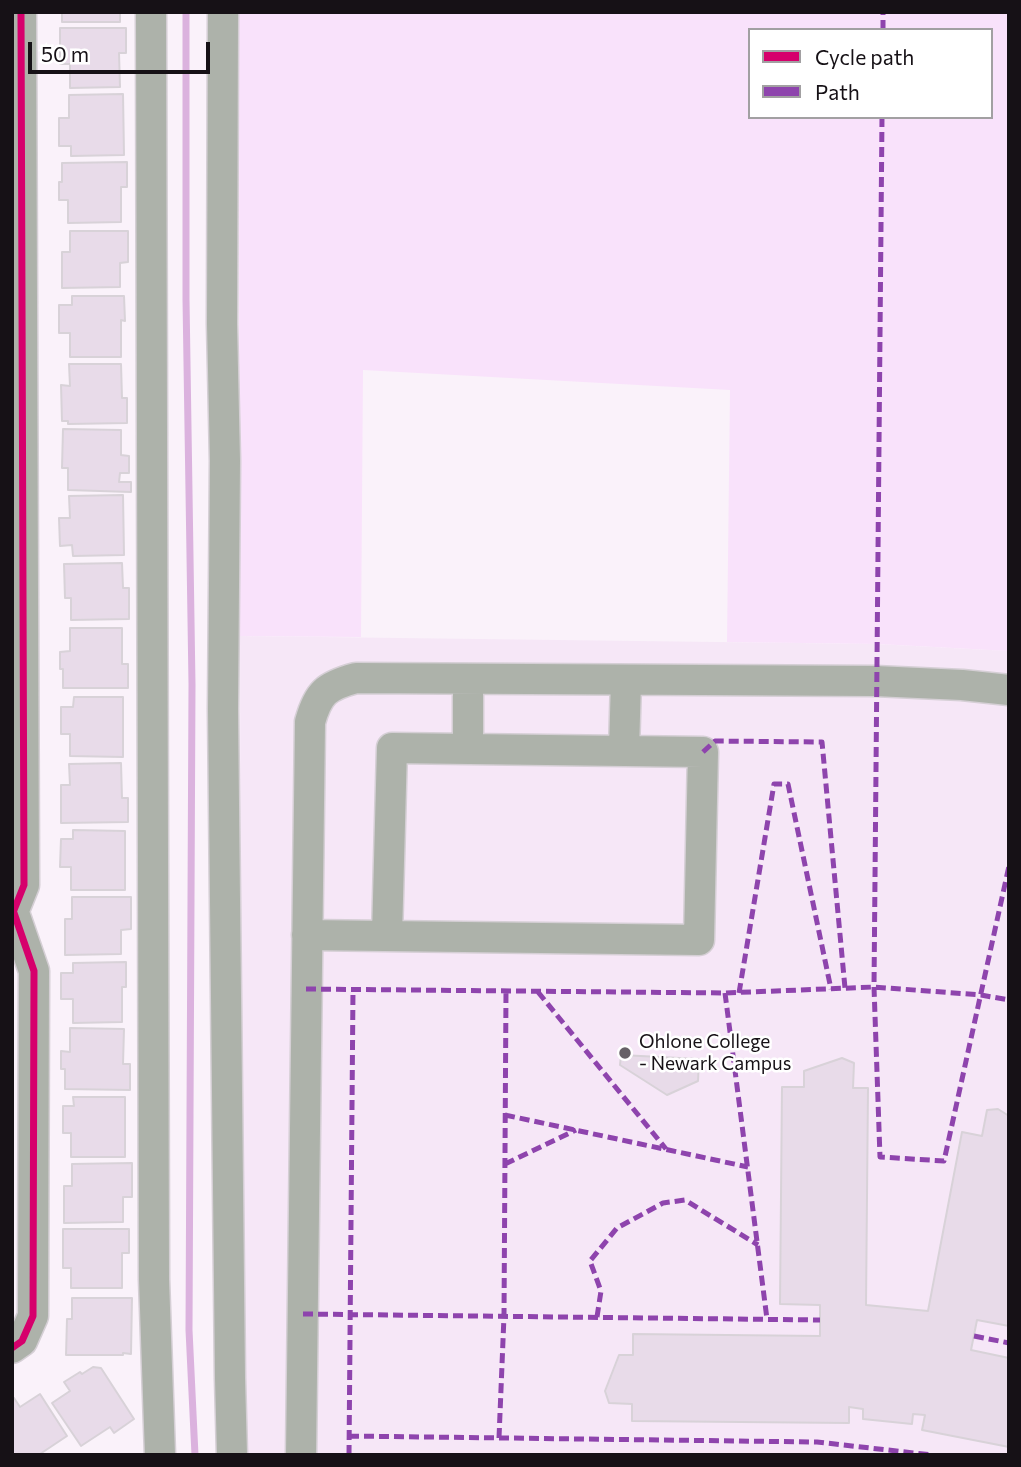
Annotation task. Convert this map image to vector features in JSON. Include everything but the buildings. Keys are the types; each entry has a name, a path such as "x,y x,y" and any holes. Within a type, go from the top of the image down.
{"street":[{"path":"12,1348 22,1341 33,1316 34,971 13,914 24,885 18,716 17,69 21,12"},
{"path":"151,12 154,1265 160,1455"},
{"path":"223,12 223,709 232,1455"},
{"path":"301,1455 310,722 314,706 324,692 339,682 356,678 919,682 1009,690"},
{"path":"468,679 468,749"},
{"path":"624,751 626,680"},
{"path":"307,935 699,940 703,752 392,748 387,936"}],"shaded area":[{"path":"238,12 1009,12 1009,651 878,644 727,642 730,390 363,370 361,637 240,636"},
{"name":"Ohlone College - Newark Campus","path":"240,636 876,644 1009,651 1009,1455 241,1455"}],"waterway":[{"path":"186,12 186,299 192,684 189,1330 195,1455"}],"marked path":[{"path":"883,12 883,28"},
{"path":"882,119 874,987 880,1157 944,1161 1009,866"},
{"path":"703,752 715,741 822,742 845,988"},
{"path":"739,993 774,784 788,784 831,989"},
{"path":"306,989 725,993 874,987 981,995 1009,1000"},
{"path":"349,1455 353,990"},
{"path":"499,1438 504,1316 506,991"},
{"path":"538,992 666,1149"},
{"path":"725,993 767,1319"},
{"path":"505,1115 748,1167"},
{"path":"505,1164 576,1130"},
{"path":"597,1317 601,1291 590,1261 617,1228 663,1203 685,1200 758,1245"},
{"path":"303,1314 820,1320"},
{"path":"974,1336 1009,1343"},
{"path":"349,1436 817,1442 932,1455"}],"cycle path":[{"path":"12,915 24,885 21,12"},
{"path":"12,1348 22,1341 33,1316 34,971 14,913"}],"place":[{"name":"Ohlone College - Newark Campus","path":"625,1053"}]}
